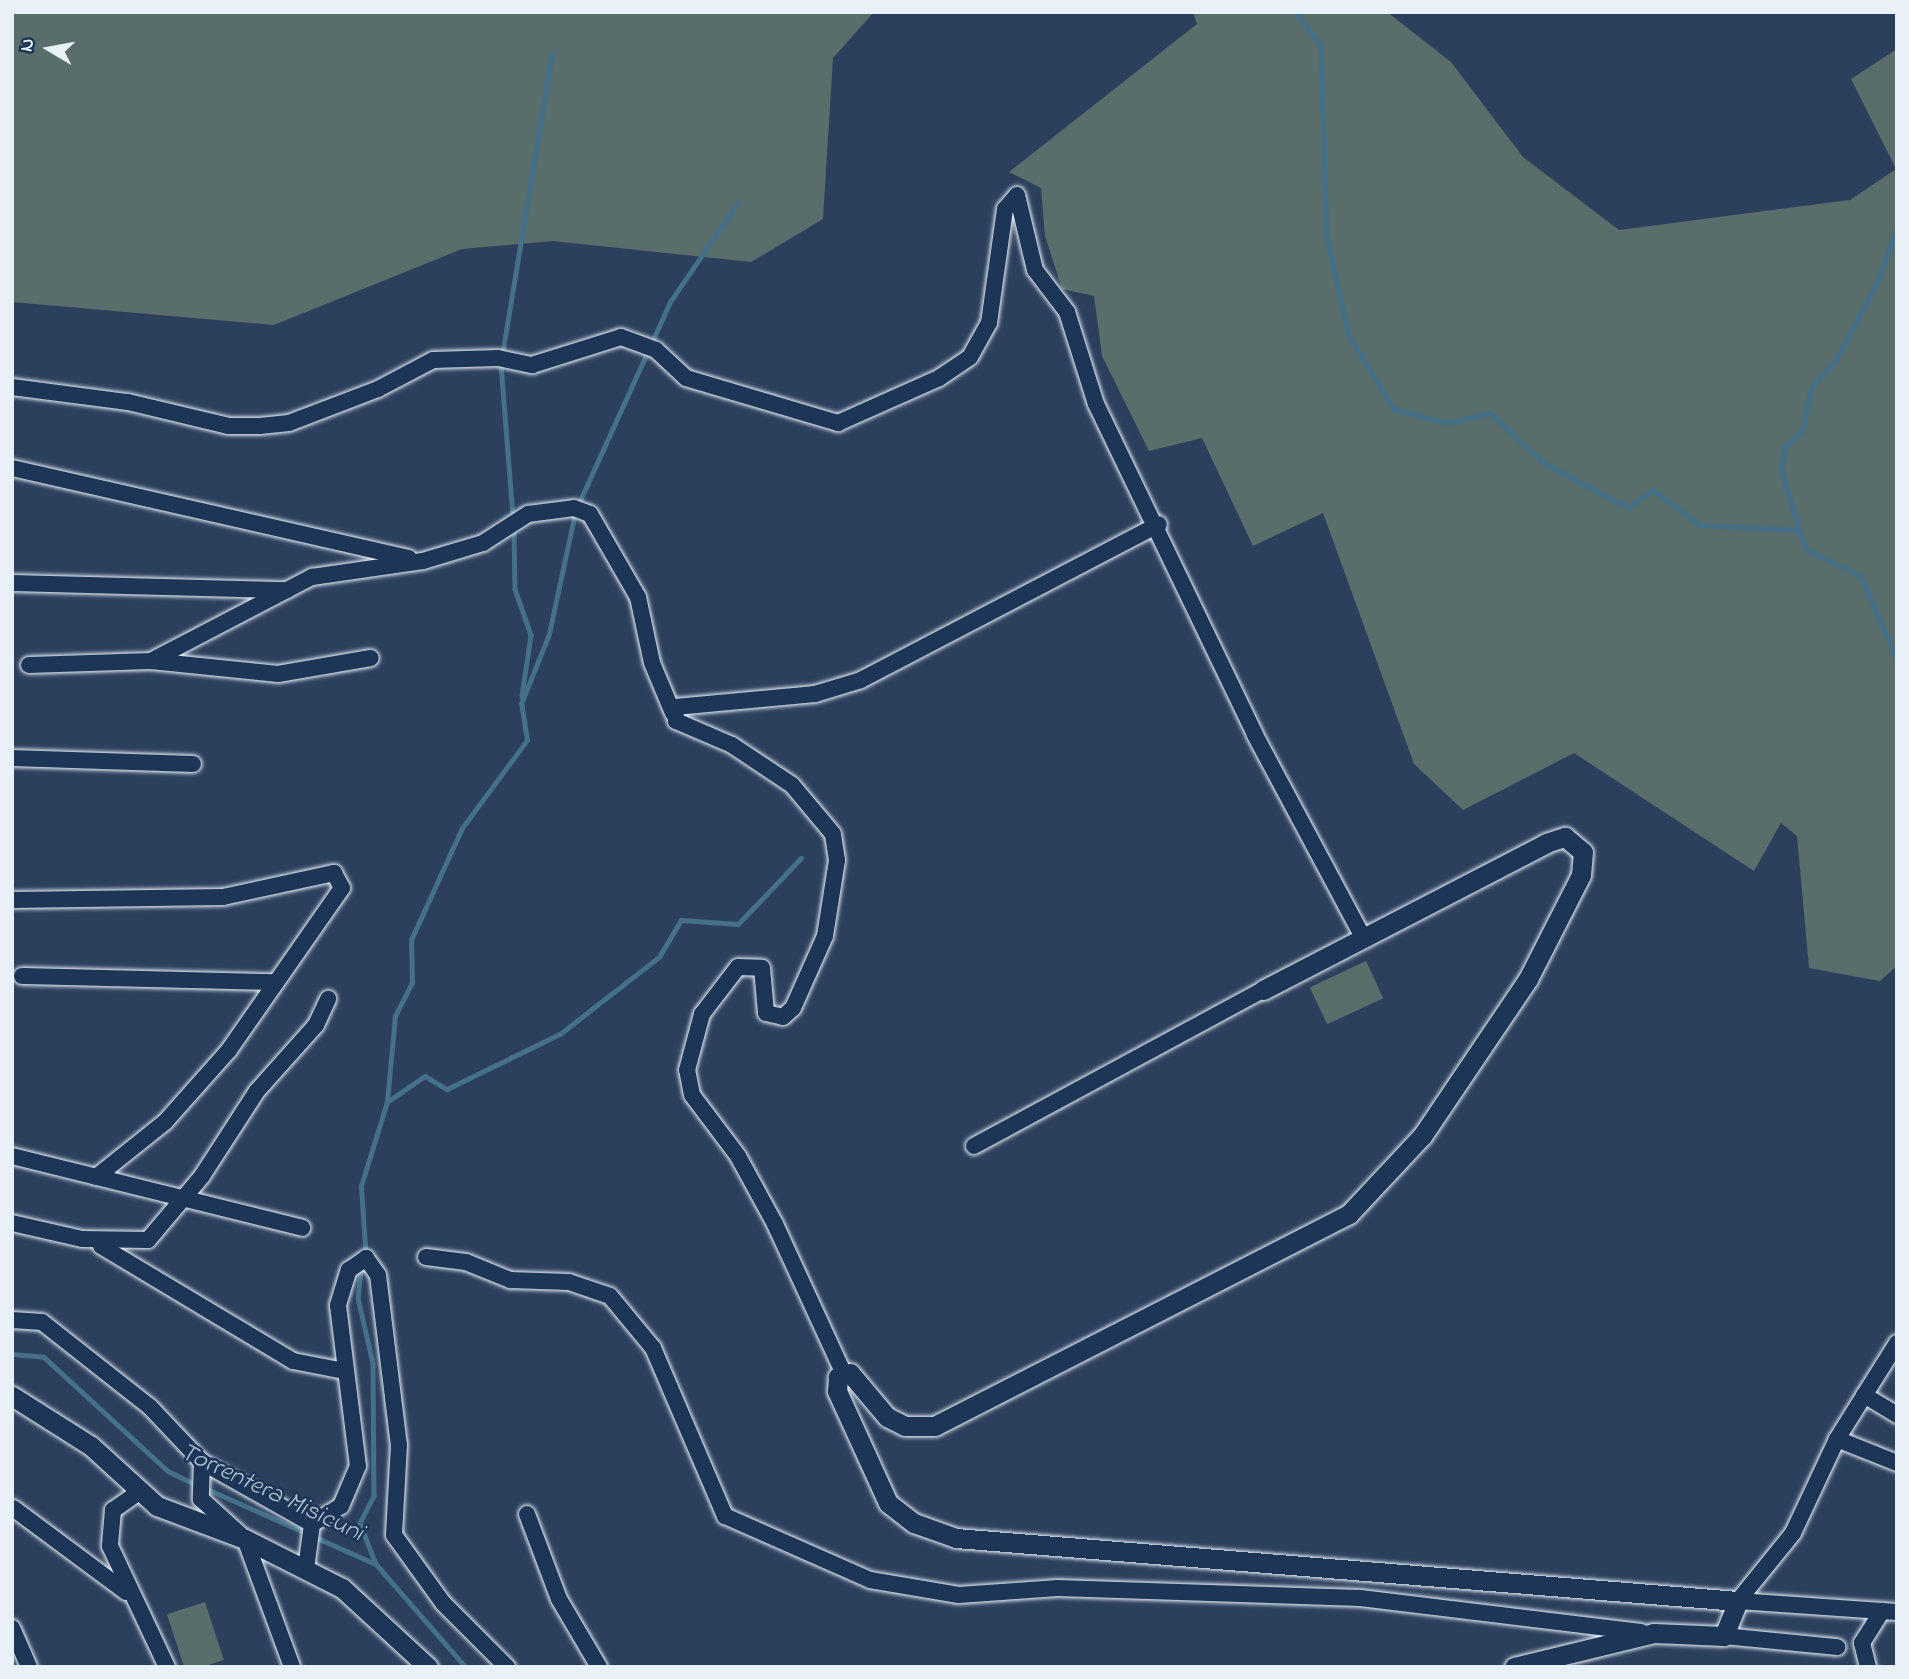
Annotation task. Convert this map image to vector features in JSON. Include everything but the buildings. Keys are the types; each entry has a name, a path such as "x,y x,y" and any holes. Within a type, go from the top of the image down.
{"street":[{"path":"12,387 116,400 229,426 260,426 289,423 378,389 433,360 498,358 532,365 621,337 656,350 685,378 838,423 939,378 970,357 989,323 1004,209 1017,195 1035,270 1066,312 1096,404 1159,524 1255,735 1363,937"},
{"path":"12,468 423,561"},
{"path":"151,661 290,590 353,566 423,561 483,543 528,514 573,508 590,514 646,617 652,663 676,721 732,745 792,785 833,834 837,860 825,936 793,1008 783,1017 766,1013 762,968 738,967 702,1014 687,1070 692,1095 738,1156 775,1224 843,1372 837,1391 877,1487 902,1516 956,1538 1889,1611"},
{"path":"673,713 681,703 802,695 861,680 1159,524"},
{"path":"12,583 290,590"},
{"path":"29,665 151,661 278,674 371,658"},
{"path":"12,758 193,764"},
{"path":"843,1372 857,1376 896,1422 935,1426 1349,1214 1422,1136 1528,979 1581,875 1583,852 1573,839 1555,839 1363,937 974,1146"},
{"path":"12,900 223,897 334,873 342,888 229,1050 165,1122 96,1177"},
{"path":"22,976 275,982"},
{"path":"82,1239 148,1240 183,1198 257,1091 316,1025 328,999"},
{"path":"12,1156 302,1228"},
{"path":"12,1223 82,1239 140,1264 293,1361 345,1371"},
{"path":"426,1257 466,1262 510,1280 569,1282 610,1296 653,1348 726,1516 870,1580 959,1595 1058,1588 1360,1598 1654,1633 1724,1636 1837,1647"},
{"path":"312,1524 341,1507 358,1466 345,1371 340,1284 355,1262 366,1258 378,1275 399,1445 394,1535 443,1603 507,1667"},
{"path":"12,1320 42,1322 77,1347 160,1416 202,1462 312,1524"},
{"path":"1724,1636 1738,1601 1793,1533 1837,1439 1897,1343"},
{"path":"1864,1395 1897,1415"},
{"path":"12,1396 91,1446 139,1492 183,1520 245,1539 342,1588 428,1667"},
{"path":"1837,1439 1897,1463"},
{"path":"202,1462 201,1499 245,1539 292,1667"},
{"path":"139,1492 108,1519 110,1546 131,1596 167,1667"},
{"path":"13,1508 131,1596"},
{"path":"527,1514 559,1599 599,1667"},
{"path":"306,1569 312,1524"},
{"path":"1868,1667 1862,1643 1889,1611"},
{"path":"12,1628 29,1667"},
{"path":"1514,1667 1654,1633"}],"green space":[{"path":"12,12 874,12 833,58 823,219 751,262 552,241 462,249 274,325 12,302"},
{"path":"1193,12 1387,12 1451,62 1523,157 1619,230 1850,200 1896,169 1851,79 1897,49 1897,966 1880,981 1809,968 1797,836 1781,823 1754,871 1574,753 1463,810 1414,764 1323,513 1253,546 1202,438 1149,451 1102,356 1094,296 1062,289 1045,236 1041,188 1009,172 1197,24"},
{"path":"1366,961 1383,998 1327,1024 1310,987"},
{"path":"205,1602 224,1660 202,1667 184,1667 167,1614"}],"waterway":[{"path":"1296,12 1321,46 1327,238 1349,335 1394,409 1448,423 1490,413 1543,462 1628,508 1653,490 1700,525 1799,530 1807,550 1861,576 1897,659"},
{"path":"502,355 552,53"},
{"path":"578,505 670,302 737,204"},
{"path":"1799,530 1781,470 1785,447 1802,431 1811,388 1835,361 1878,281 1897,227"},
{"path":"501,364 513,518"},
{"path":"365,1247 361,1186 387,1102 395,1016 412,983 411,940 462,828 527,740 521,704 549,634 575,513"},
{"path":"514,526 515,589 531,635 522,696"},
{"path":"387,1102 425,1076 447,1089 560,1034 659,957 681,920 738,924 801,858"},
{"path":"361,1271 358,1298 373,1363 374,1496 360,1523 376,1564"},
{"name":"Torrentera Misicuni","path":"12,1354 44,1357 168,1471 197,1485"},
{"name":"Torrentera Misicuni","path":"205,1488 376,1564 466,1667"}]}
